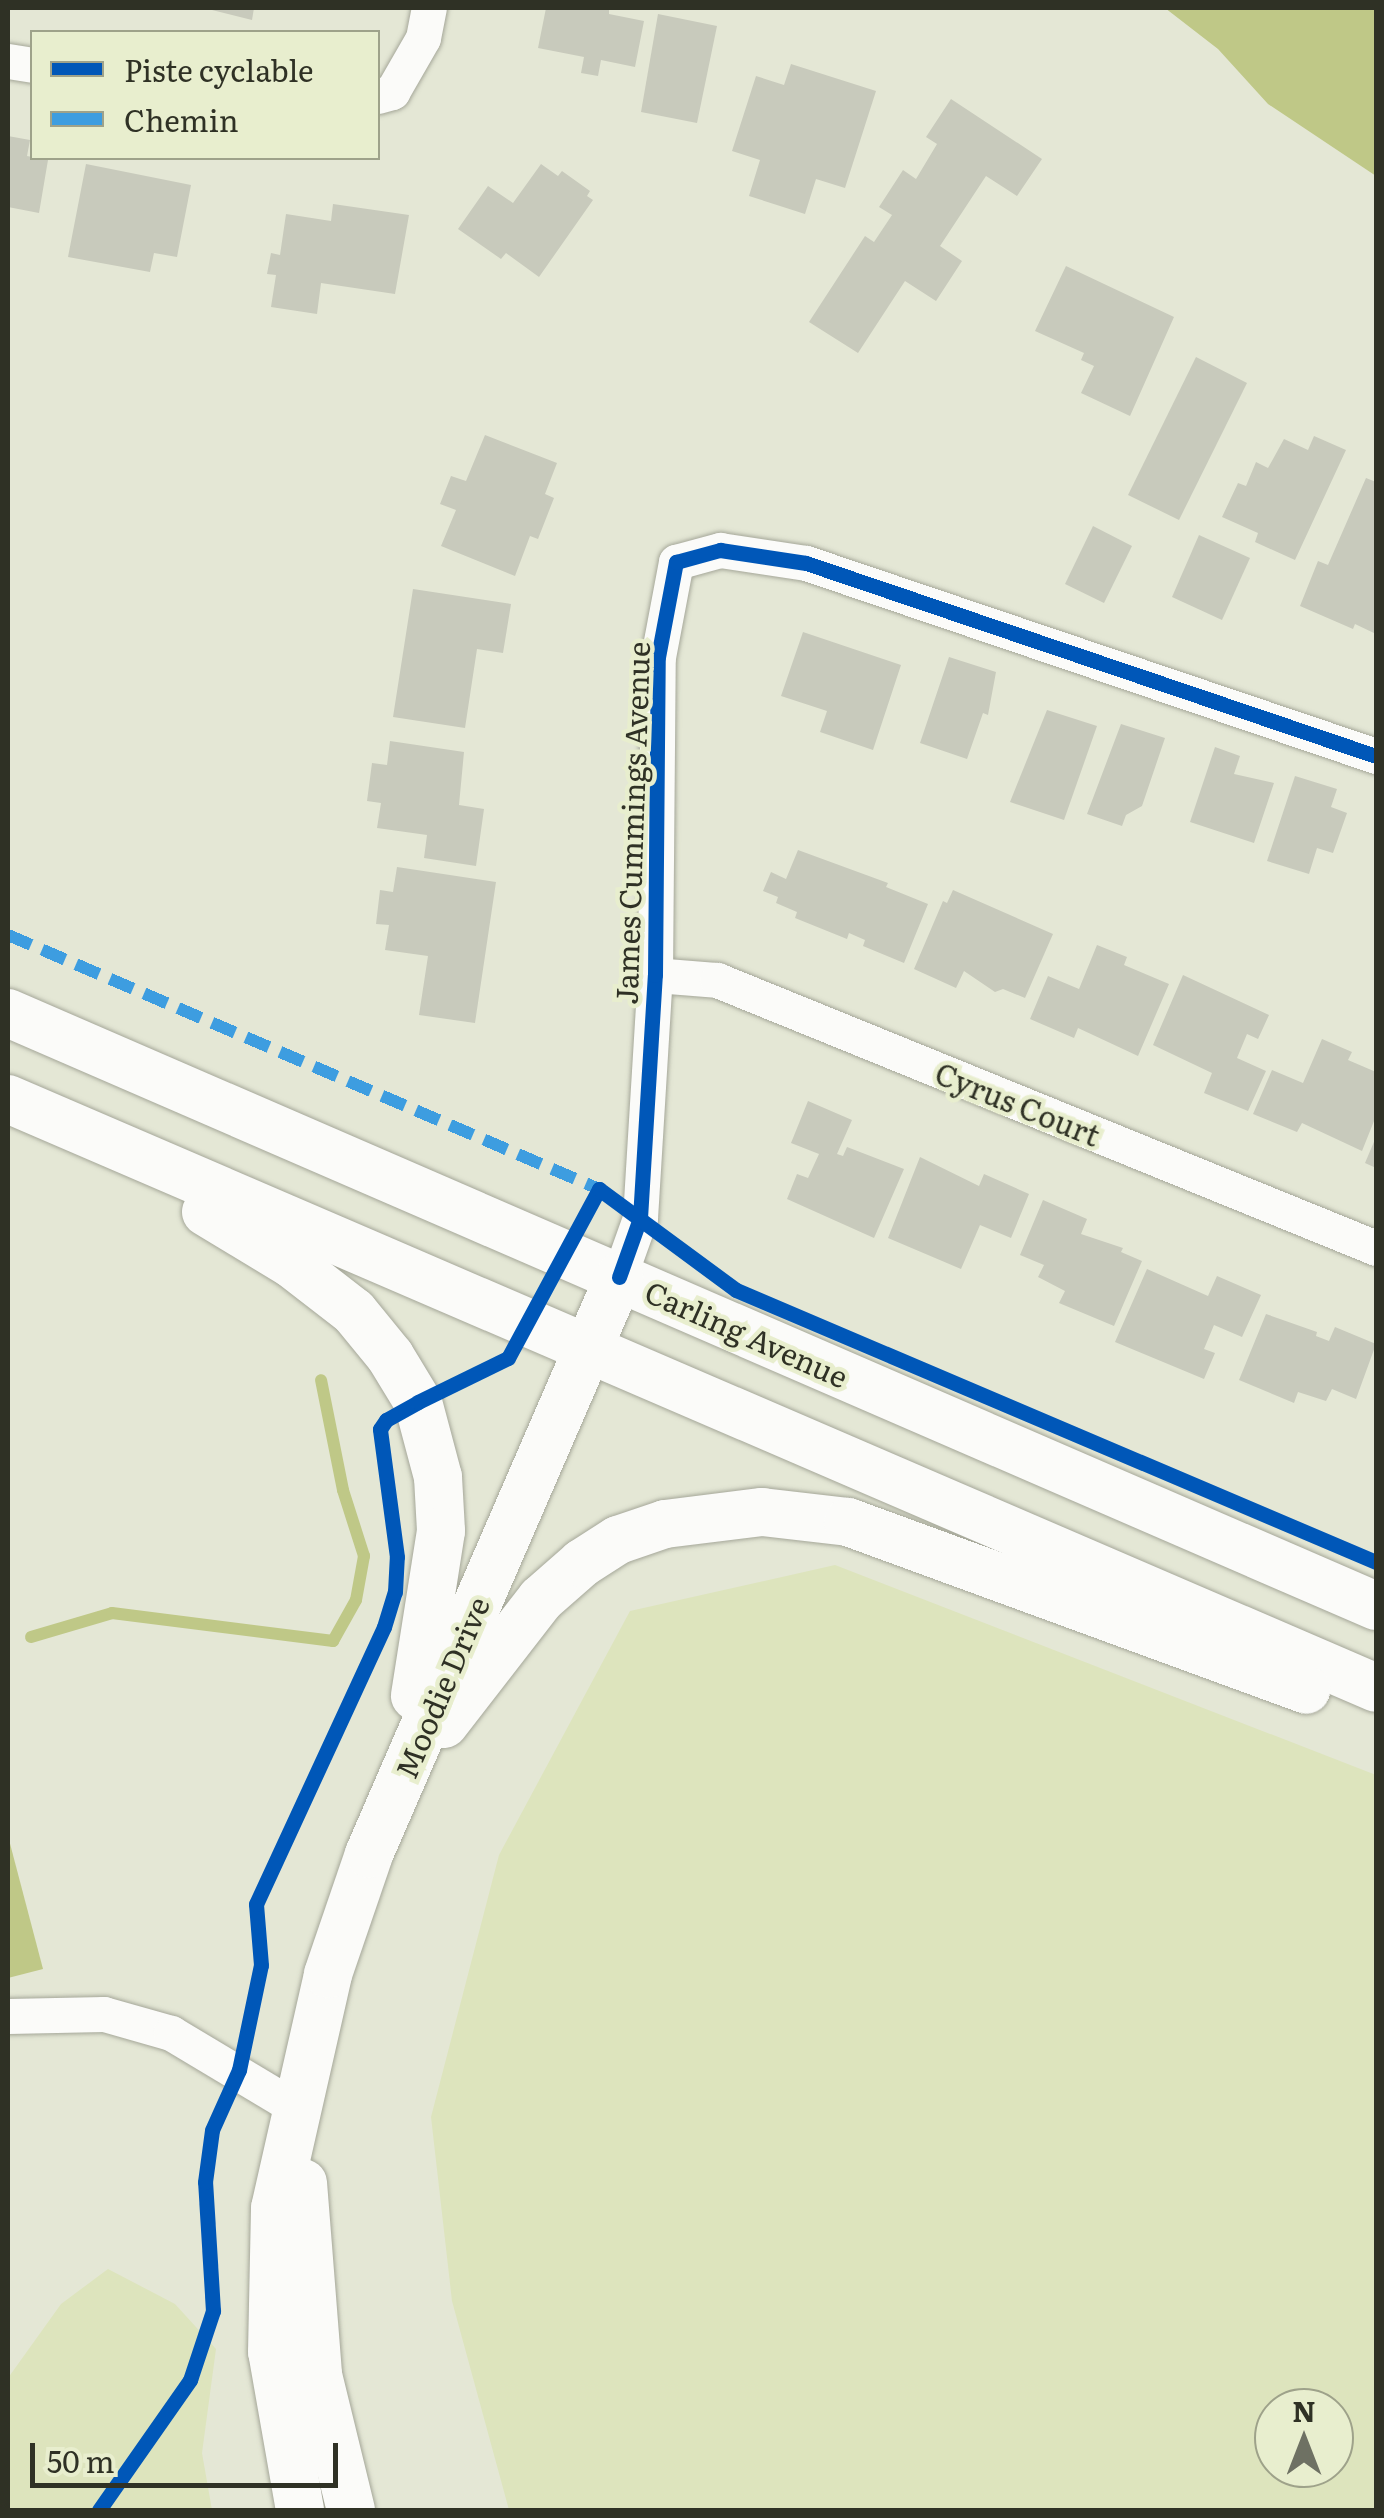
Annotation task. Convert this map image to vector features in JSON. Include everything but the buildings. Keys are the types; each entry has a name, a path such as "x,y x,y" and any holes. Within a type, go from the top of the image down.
{"main road":[{"name":"Carling Avenue","path":"8,1013 1376,1606"},
{"path":"11,1101 1376,1688"},
{"path":"11,1101 292,1264 354,1312 408,1382 438,1477 441,1532 426,1644 397,1788"},
{"name":"Moodie Drive","path":"300,2510 272,2352 275,2208 338,1938 397,1788 619,1277"},
{"path":"397,1788 540,1599 582,1563 618,1540 665,1524 762,1512 848,1522 1376,1714"},
{"name":"Moodie Drive","path":"298,2109 318,2375 351,2510"}],"street":[{"path":"380,95 392,92 416,52 429,8"},
{"name":"James Cummings Avenue","path":"619,1277 640,1218 655,975 658,656 676,562 720,550 806,564 1376,756"},
{"name":"Cyrus Court","path":"655,975 717,980 1376,1248"},
{"path":"8,2016 104,2014 171,2033 240,2070 298,2109"}],"shaded area":[{"path":"1165,8 1376,8 1376,176 1268,104 1218,49"},
{"path":"835,1565 1376,1775 1376,2510 509,2510 452,2301 431,2117 499,1855 630,1611"},
{"path":"8,1836 43,1969 8,1978"},
{"path":"108,2269 175,2304 216,2349 202,2453 212,2510 10,2510 8,2506 8,2378 61,2304"}],"waterway":[{"path":"31,1637 112,1613 333,1641 356,1600 364,1556 343,1490 321,1380"}],"marked path":[{"path":"8,935 599,1189"}],"cycle path":[{"path":"619,1277 640,1218 655,975 658,657 676,562 720,550 806,563 1376,756"},
{"path":"99,2510 190,2380 213,2311 205,2182 212,2130 239,2070 261,1965 256,1904 384,1627 395,1592 397,1557 380,1429 386,1420 418,1402 508,1358 599,1189 736,1290 1376,1562"}]}
